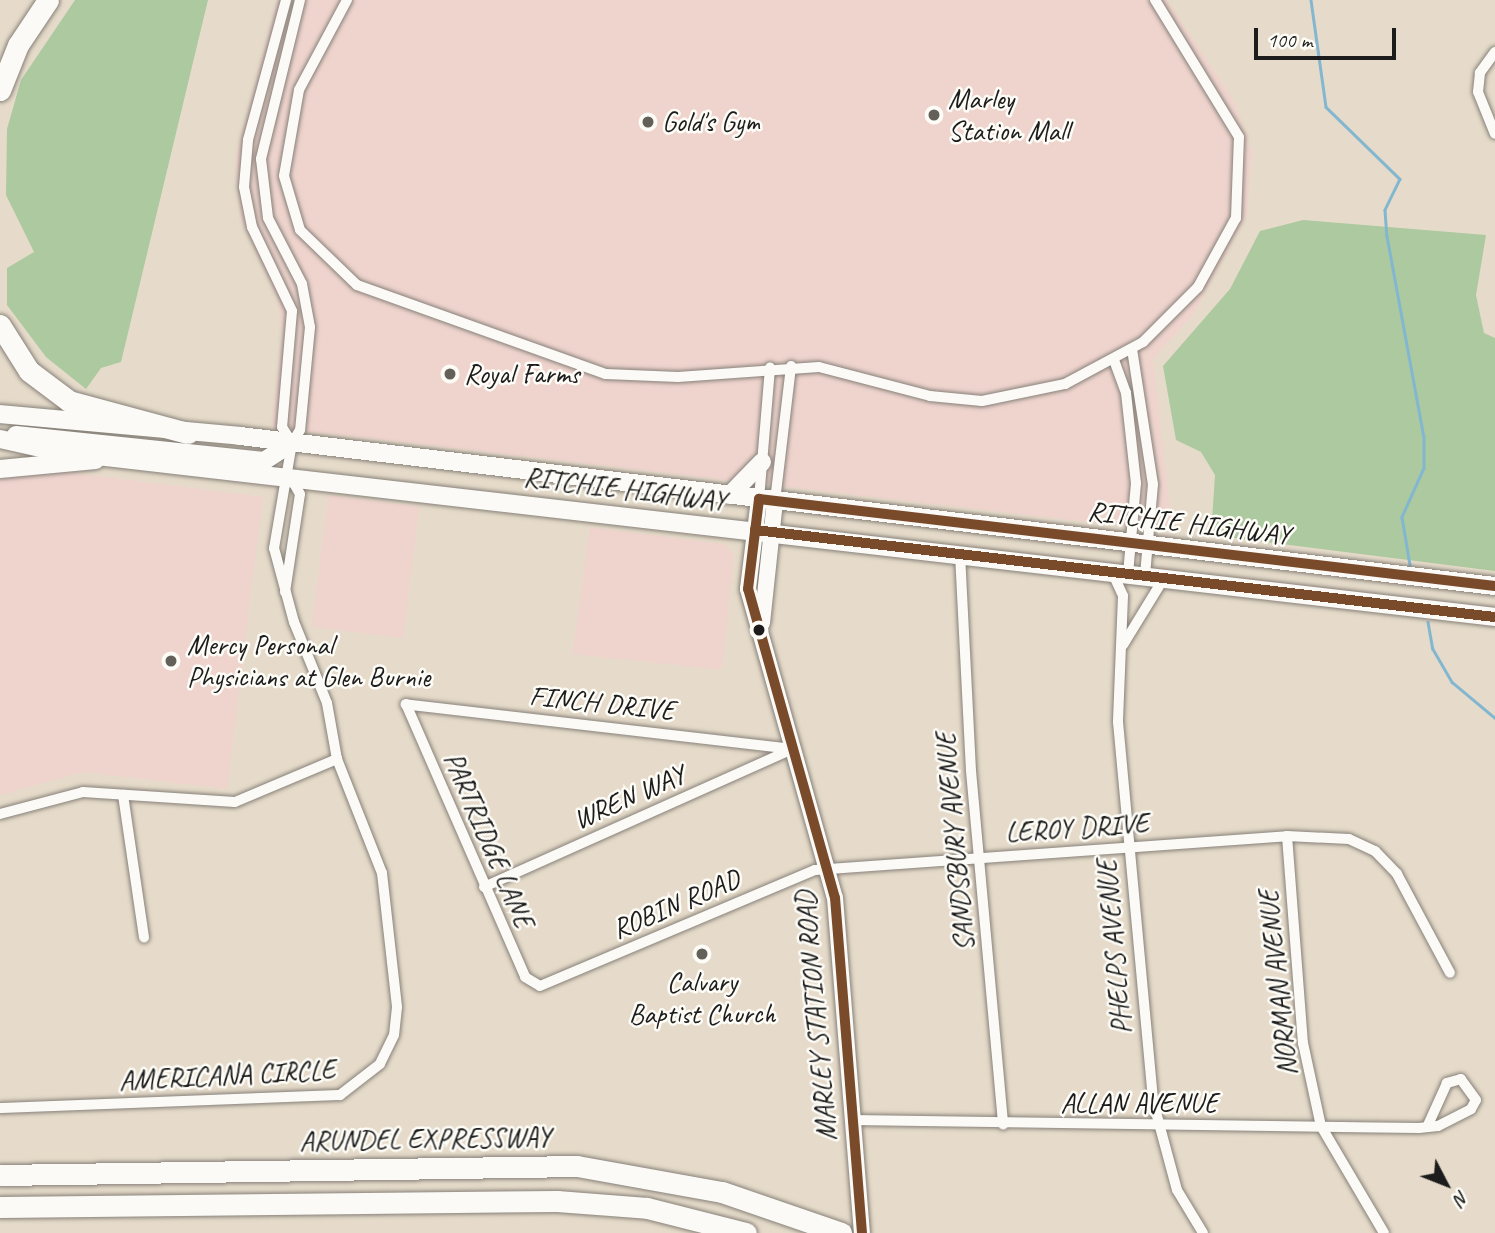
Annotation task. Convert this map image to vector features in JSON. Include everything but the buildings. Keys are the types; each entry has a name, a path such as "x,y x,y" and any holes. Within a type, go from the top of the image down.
{"highway":[{"path":"0,90 18,45 48,0"},
{"path":"0,325 29,371 69,401 188,433"},
{"name":"ARUNDEL EXPRESSWAY","path":"0,1175 567,1166 713,1189 841,1233"},
{"path":"0,1207 557,1200 647,1208 746,1233"}],"main road":[{"name":"RITCHIE HIGHWAY","path":"0,414 292,443 1495,586"},
{"name":"RITCHIE HIGHWAY","path":"0,437 104,456 1495,617"},
{"path":"0,437 264,461 292,443"},
{"path":"0,469 86,466 104,456"},
{"path":"730,495 762,462"},
{"name":"MARLEY STATION ROAD","path":"767,500 763,531 761,635 792,749 830,870 862,1233"}],"street":[{"name":"AMERICANA CIRCLE","path":"286,0 248,140 244,187 251,227 292,311 282,427 292,443"},
{"name":"AMERICANA CIRCLE","path":"0,1108 315,1099 340,1095 366,1080 394,1035 394,942 377,856 337,759 327,703 285,592 274,548 281,492 290,477 292,443 300,430 308,305 268,218 261,159 300,0"},
{"path":"347,0 307,71 284,154 293,214 340,274 407,307 597,373 678,377 791,366 982,401 1038,394 1114,360 1132,349 1183,306 1213,264 1236,218 1242,185 1240,137 1230,116 1155,0"},
{"path":"1495,52 1480,73 1478,92 1495,134"},
{"path":"1128,574 1142,544 1152,472 1132,349"},
{"path":"1114,360 1126,393 1142,544 1128,574"},
{"path":"767,500 791,366"},
{"path":"767,500 762,462 770,367"},
{"name":"AMERICANA CIRCLE","path":"285,592 300,494 290,477"},
{"name":"SANDSBURY AVENUE","path":"960,554 979,858 1003,1125"},
{"name":"PHELPS AVENUE","path":"1128,574 1123,596 1118,722 1127,846 1156,1125 1177,1190 1203,1233"},
{"name":"PHELPS AVENUE","path":"1123,645 1164,578"},
{"name":"FINCH DRIVE","path":"406,704 792,749"},
{"name":"PARTRIDGE LANE","path":"406,704 525,977 540,986"},
{"name":"WREN WAY","path":"484,887 792,749"},
{"path":"0,814 66,794 235,802 337,759"},
{"path":"123,795 145,937"},
{"name":"LEROY DRIVE","path":"830,870 1287,836 1349,839 1375,851 1397,874 1450,974"},
{"name":"NORMAN AVENUE","path":"1287,836 1303,1043 1321,1126 1384,1233"},
{"name":"ROBIN ROAD","path":"540,986 815,870 830,870"},
{"name":"ALLAN AVENUE","path":"852,1120 1003,1125 1427,1127 1471,1109 1476,1100 1471,1088 1461,1079 1447,1083 1427,1127"}],"shaded area":[{"path":"277,0 1167,0 1232,97 1252,151 1247,215 1193,315 1153,359 1173,532 271,427 282,336 278,301 240,218 235,159"},
{"path":"66,472 263,497 227,789 83,772 0,795 0,478"},
{"path":"328,495 419,506 403,638 312,627"},
{"path":"590,527 724,544 734,554 722,670 572,654"}],"green space":[{"path":"75,0 208,0 121,362 101,368 86,389 46,357 7,305 7,268 34,252 6,195 7,129 21,80"},
{"path":"1303,220 1486,235 1476,295 1484,333 1495,338 1495,571 1211,535 1215,475 1201,452 1176,440 1163,366 1230,289 1260,231"}],"waterway":[{"path":"1311,0 1326,107 1400,179 1385,210 1387,236 1424,437 1424,468 1402,517 1410,565"},
{"path":"1428,622 1433,649 1452,682 1495,718"}],"transit line":[{"path":"862,1233 835,898 748,589 759,499 1495,586"},
{"path":"755,530 1495,617"}],"place":[{"name":"Marley Station Mall","path":"934,115"},
{"name":"Gold's Gym","path":"648,122"},
{"name":"Royal Farms","path":"450,374"},
{"name":"Mercy Personal Physicians at Glen Burnie","path":"171,661"},
{"name":"Calvary Baptist Church","path":"702,954"}]}
